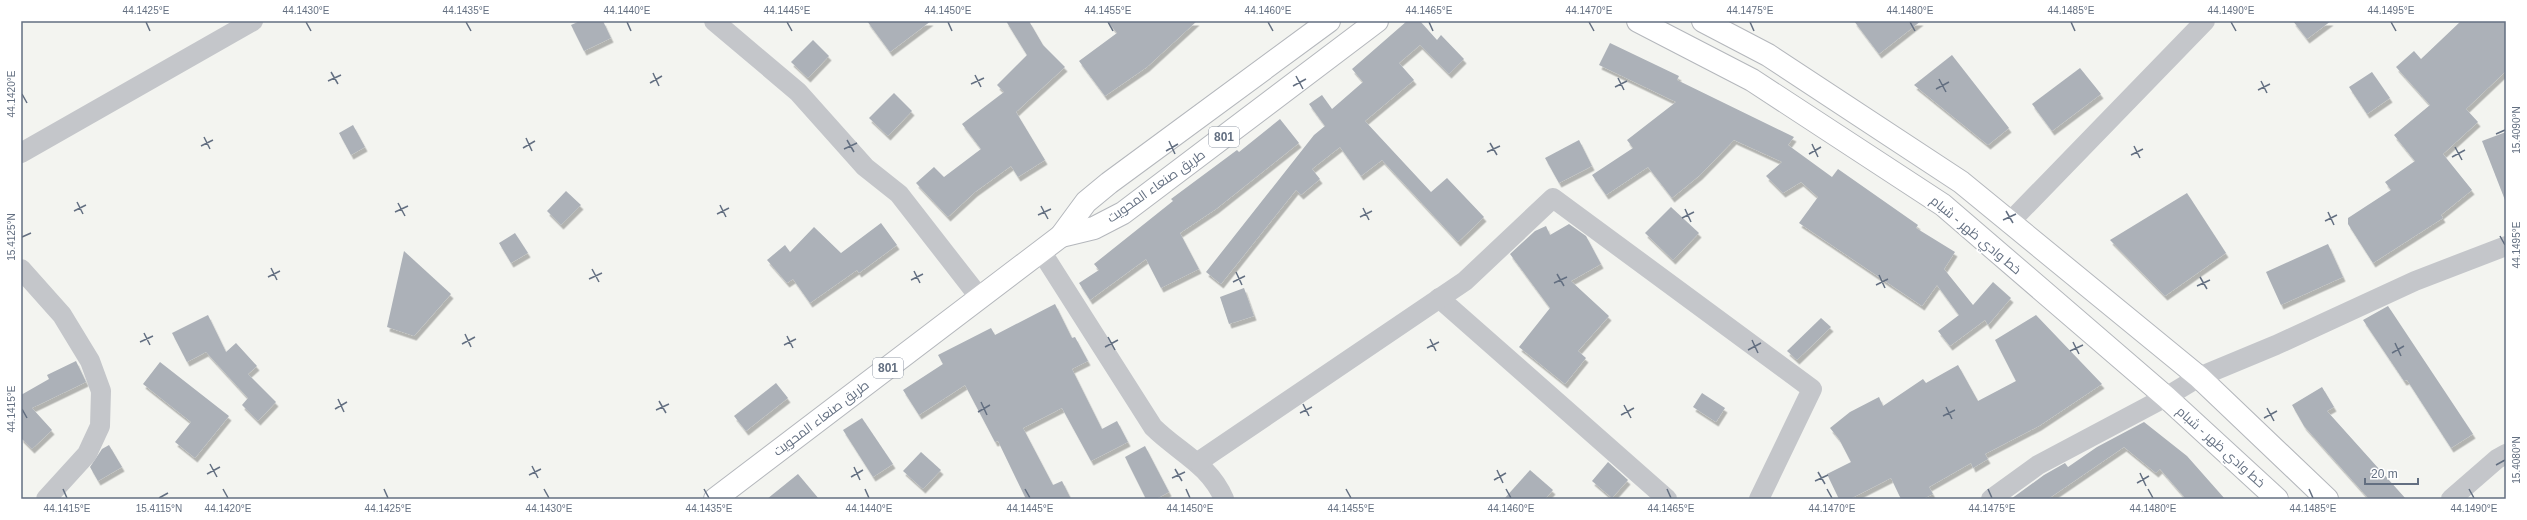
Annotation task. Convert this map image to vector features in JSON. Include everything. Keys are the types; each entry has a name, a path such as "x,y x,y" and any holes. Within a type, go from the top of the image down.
{"main road":[{"name":"طريق صنعاء المحويت","path":"715,499 1061,236 1076,214 1098,192 1329,21"},
{"name":"طريق صنعاء المحويت","path":"1061,236 1094,228 1123,213 1377,21"},
{"name":"خط وادي ظهر - شبام","path":"1638,21 1752,80 1943,206 2166,397 2278,499"},
{"path":"1703,21 1768,55 1961,182 2009,223 2199,377 2327,499"}],"street":[{"path":"21,153 253,21"},
{"path":"714,21 798,92 865,167 898,194 980,298"},
{"path":"2009,223 2206,21"},
{"path":"1198,462 1465,281 1553,198 1812,389 1759,499"},
{"path":"1991,499 2038,465 2166,397 2199,377 2276,345 2415,280 2506,246"},
{"path":"1041,251 1153,427 1174,446 1198,462 1216,484 1224,499"},
{"path":"21,269 62,315 90,361 101,391 100,426 87,454 46,499"},
{"path":"1439,298 1667,499"},
{"path":"2451,499 2497,459 2506,454"}],"building":[{"path":"580,21 603,21 611,38 584,51 571,25"},
{"path":"867,21 931,21 890,52"},
{"path":"1006,21 1029,21 1043,45 1065,67 1016,112 1045,160 1018,177 1011,166 975,192 948,217 916,183 934,167 944,177 981,149 962,124 1004,92 997,85 1027,55"},
{"path":"1107,21 1197,21 1147,67 1105,96 1079,61 1117,33"},
{"path":"1407,21 1420,21 1437,40 1441,35 1464,59 1449,74 1420,45 1399,63 1414,80 1365,121 1431,192 1447,178 1484,217 1458,242 1382,160 1361,176 1340,147 1312,169 1320,179 1301,195 1296,190 1221,284 1206,272 1314,135 1325,126 1309,104 1322,95 1332,109 1363,82 1352,69"},
{"path":"1854,21 1921,21 1879,54"},
{"path":"2293,21 2331,21 2307,39"},
{"path":"2461,21 2506,21 2506,71 2466,109 2478,122 2443,154 2472,190 2441,215 2443,218 2373,263 2348,224 2348,218 2391,190 2385,182 2415,161 2394,135 2430,105 2396,67 2414,51 2421,59"},
{"path":"813,40 829,56 808,78 791,62"},
{"path":"1610,43 1679,76 1677,80 1794,137 1788,145 1832,177 1838,169 1918,225 1916,228 1955,252 1944,269 1973,305 1993,282 2011,298 1988,325 1985,320 1950,346 1938,331 1959,315 1937,285 1922,306 1799,223 1818,197 1801,182 1783,193 1766,176 1782,162 1734,140 1700,175 1672,198 1648,167 1606,195 1592,175 1633,148 1627,140 1676,102 1599,65"},
{"path":"1952,55 2009,128 1988,145 1914,85"},
{"path":"2080,68 2101,94 2052,131 2032,104"},
{"path":"2372,72 2390,98 2367,114 2349,87"},
{"path":"894,93 912,111 888,136 869,118"},
{"path":"1280,119 1299,143 1216,209 1180,233 1199,269 1161,288 1146,259 1090,300 1079,283 1099,270 1094,264 1173,201 1171,199 1237,150 1239,152"},
{"path":"353,125 365,147 351,155 339,133"},
{"path":"2506,132 2506,200 2505,200 2482,141"},
{"path":"1579,140 1592,166 1559,183 1545,158"},
{"path":"566,191 581,205 561,225 547,211"},
{"path":"2187,193 2226,253 2165,296 2110,240"},
{"path":"1671,207 1699,233 1673,260 1645,233"},
{"path":"881,223 897,245 859,273 857,270 810,303 793,279 787,283 767,260 785,245 790,252 814,227 841,253"},
{"path":"1569,224 1586,236 1601,264 1571,281 1609,316 1578,351 1586,358 1565,384 1519,347 1550,308 1510,254 1535,231 1546,226 1550,235"},
{"path":"515,233 528,253 511,263 499,243"},
{"path":"2328,244 2343,277 2281,305 2266,272"},
{"path":"404,251 451,294 414,336 387,327"},
{"path":"1244,288 1254,316 1229,324 1220,297"},
{"path":"1055,304 1072,338 1075,337 1088,361 1072,369 1102,429 1117,421 1128,442 1091,461 1062,408 1023,428 1053,485 1062,481 1071,499 1026,499 998,441 995,442 965,385 919,415 903,390 943,364 938,355 991,328 995,335"},
{"path":"2388,306 2473,434 2451,448 2407,380 2404,381 2363,320"},
{"path":"208,315 226,352 236,343 257,366 248,374 276,402 258,421 242,405 248,398 206,352 187,362 172,333"},
{"path":"2036,315 2102,384 2039,426 1985,454 1988,459 1973,468 1971,463 1929,487 1933,494 1923,499 1901,499 1891,478 1850,499 1839,499 1827,474 1851,462 1839,439 1830,428 1850,412 1879,397 1883,406 1923,379 1926,383 1958,365 1978,401 2016,381 1995,340"},
{"path":"1821,318 1831,327 1797,360 1787,351"},
{"path":"76,361 86,382 32,408 52,430 32,449 21,438 21,395 49,379 47,375"},
{"path":"160,362 229,416 195,458 175,442 191,422 143,384"},
{"path":"776,383 788,398 746,431 734,416"},
{"path":"2322,387 2334,407 2327,411 2406,499 2369,499 2304,426 2292,405"},
{"path":"1702,393 1725,408 1716,422 1693,407"},
{"path":"862,418 893,464 873,477 843,430"},
{"path":"2144,422 2187,456 2225,499 2186,499 2160,469 2156,473 2124,447 2048,499 2011,499 2044,475 2065,463 2068,467 2097,447"},
{"path":"109,445 122,467 98,481 90,467 102,449"},
{"path":"1145,446 1169,492 1156,499 1146,499 1125,457"},
{"path":"921,452 941,470 923,489 903,471"},
{"path":"1608,462 1628,480 1612,498 1592,481"},
{"path":"1530,470 1553,490 1545,499 1504,499"},
{"path":"798,474 819,499 767,499"}]}
